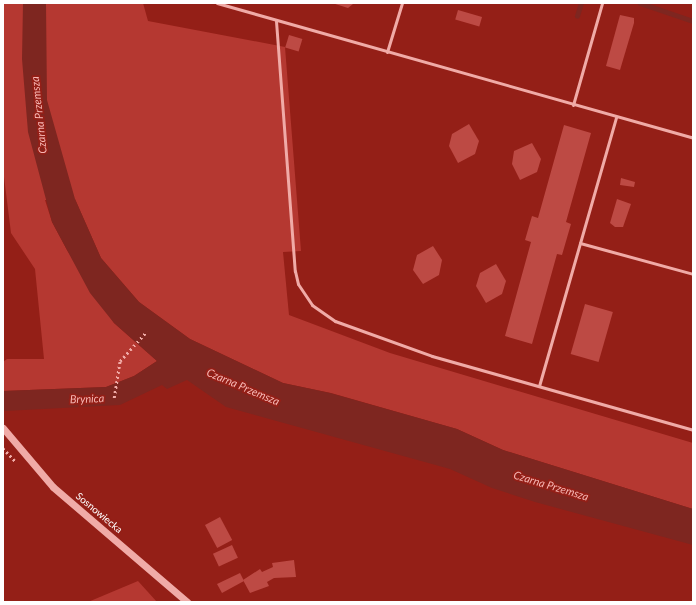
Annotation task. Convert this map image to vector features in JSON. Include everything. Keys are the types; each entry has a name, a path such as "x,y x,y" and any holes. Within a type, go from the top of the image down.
{"street":[{"name":"Sosnowiecka","path":"4,429 53,487 187,602"}],"lane":[{"path":"217,3 276,21 693,138"},
{"path":"387,52 402,3"},
{"path":"574,105 602,3"},
{"path":"276,21 292,251 298,284 305,296 322,314 335,321 432,356 693,430"},
{"path":"540,386 616,117"},
{"path":"580,243 693,274"}],"path":[{"path":"114,398 120,361 147,332"}],"shaded area":[{"path":"3,3 143,3 148,21 285,47 301,251 283,252 289,315 390,353 693,443 693,509 503,450 457,429 331,393 283,383 190,339 139,302 101,258 75,199 45,200 52,222 67,250 114,323 157,361 134,376 106,387 3,391 3,362 7,359 44,359 35,269 11,233 3,169"},
{"path":"138,581 157,602 88,602"}],"water":[{"path":"23,3 46,3 47,100 75,199 101,258 139,302 190,339 283,383 330,393 457,429 503,450 693,509 693,545 535,502 492,488 450,469 226,407 187,380 167,389 162,385 120,405 5,411 3,408 3,391 106,387 134,376 157,361 114,323 90,293 52,222 28,132 22,59"}],"building":[{"path":"332,3 353,3 353,4 348,8"},
{"path":"458,10 482,17 479,27 455,20"},
{"path":"620,15 634,18 634,23 620,70 606,66"},
{"path":"289,35 302,39 299,52 285,47"},
{"path":"469,124 479,141 475,154 458,163 449,146 452,134"},
{"path":"564,125 591,133 566,222 571,224 562,255 557,254 532,344 505,336 531,242 525,240 532,216 538,218"},
{"path":"532,143 541,159 537,172 520,180 512,164 514,151"},
{"path":"621,178 635,182 634,187 620,185"},
{"path":"617,199 631,204 623,227 615,227 610,223"},
{"path":"433,246 442,260 439,275 423,284 413,270 417,255"},
{"path":"496,264 506,281 502,294 486,303 476,286 480,273"},
{"path":"585,304 613,312 599,362 571,354"},
{"path":"220,517 232,540 217,548 205,525"},
{"path":"232,545 238,558 219,567 213,554"},
{"path":"294,560 296,577 274,578 267,582 269,586 250,593 243,580 260,569 262,572 273,567 272,563"},
{"path":"240,573 244,581 222,593 217,584"}],"waterway":[{"path":"577,16 581,3"},
{"path":"640,3 693,21"}],"water label":[{"name":"Czarna Przemsza","path":"39,115"},
{"name":"Czarna Przemsza","path":"243,387"},
{"name":"Brynica","path":"87,399"},
{"name":"Czarna Przemsza","path":"551,486"}]}
